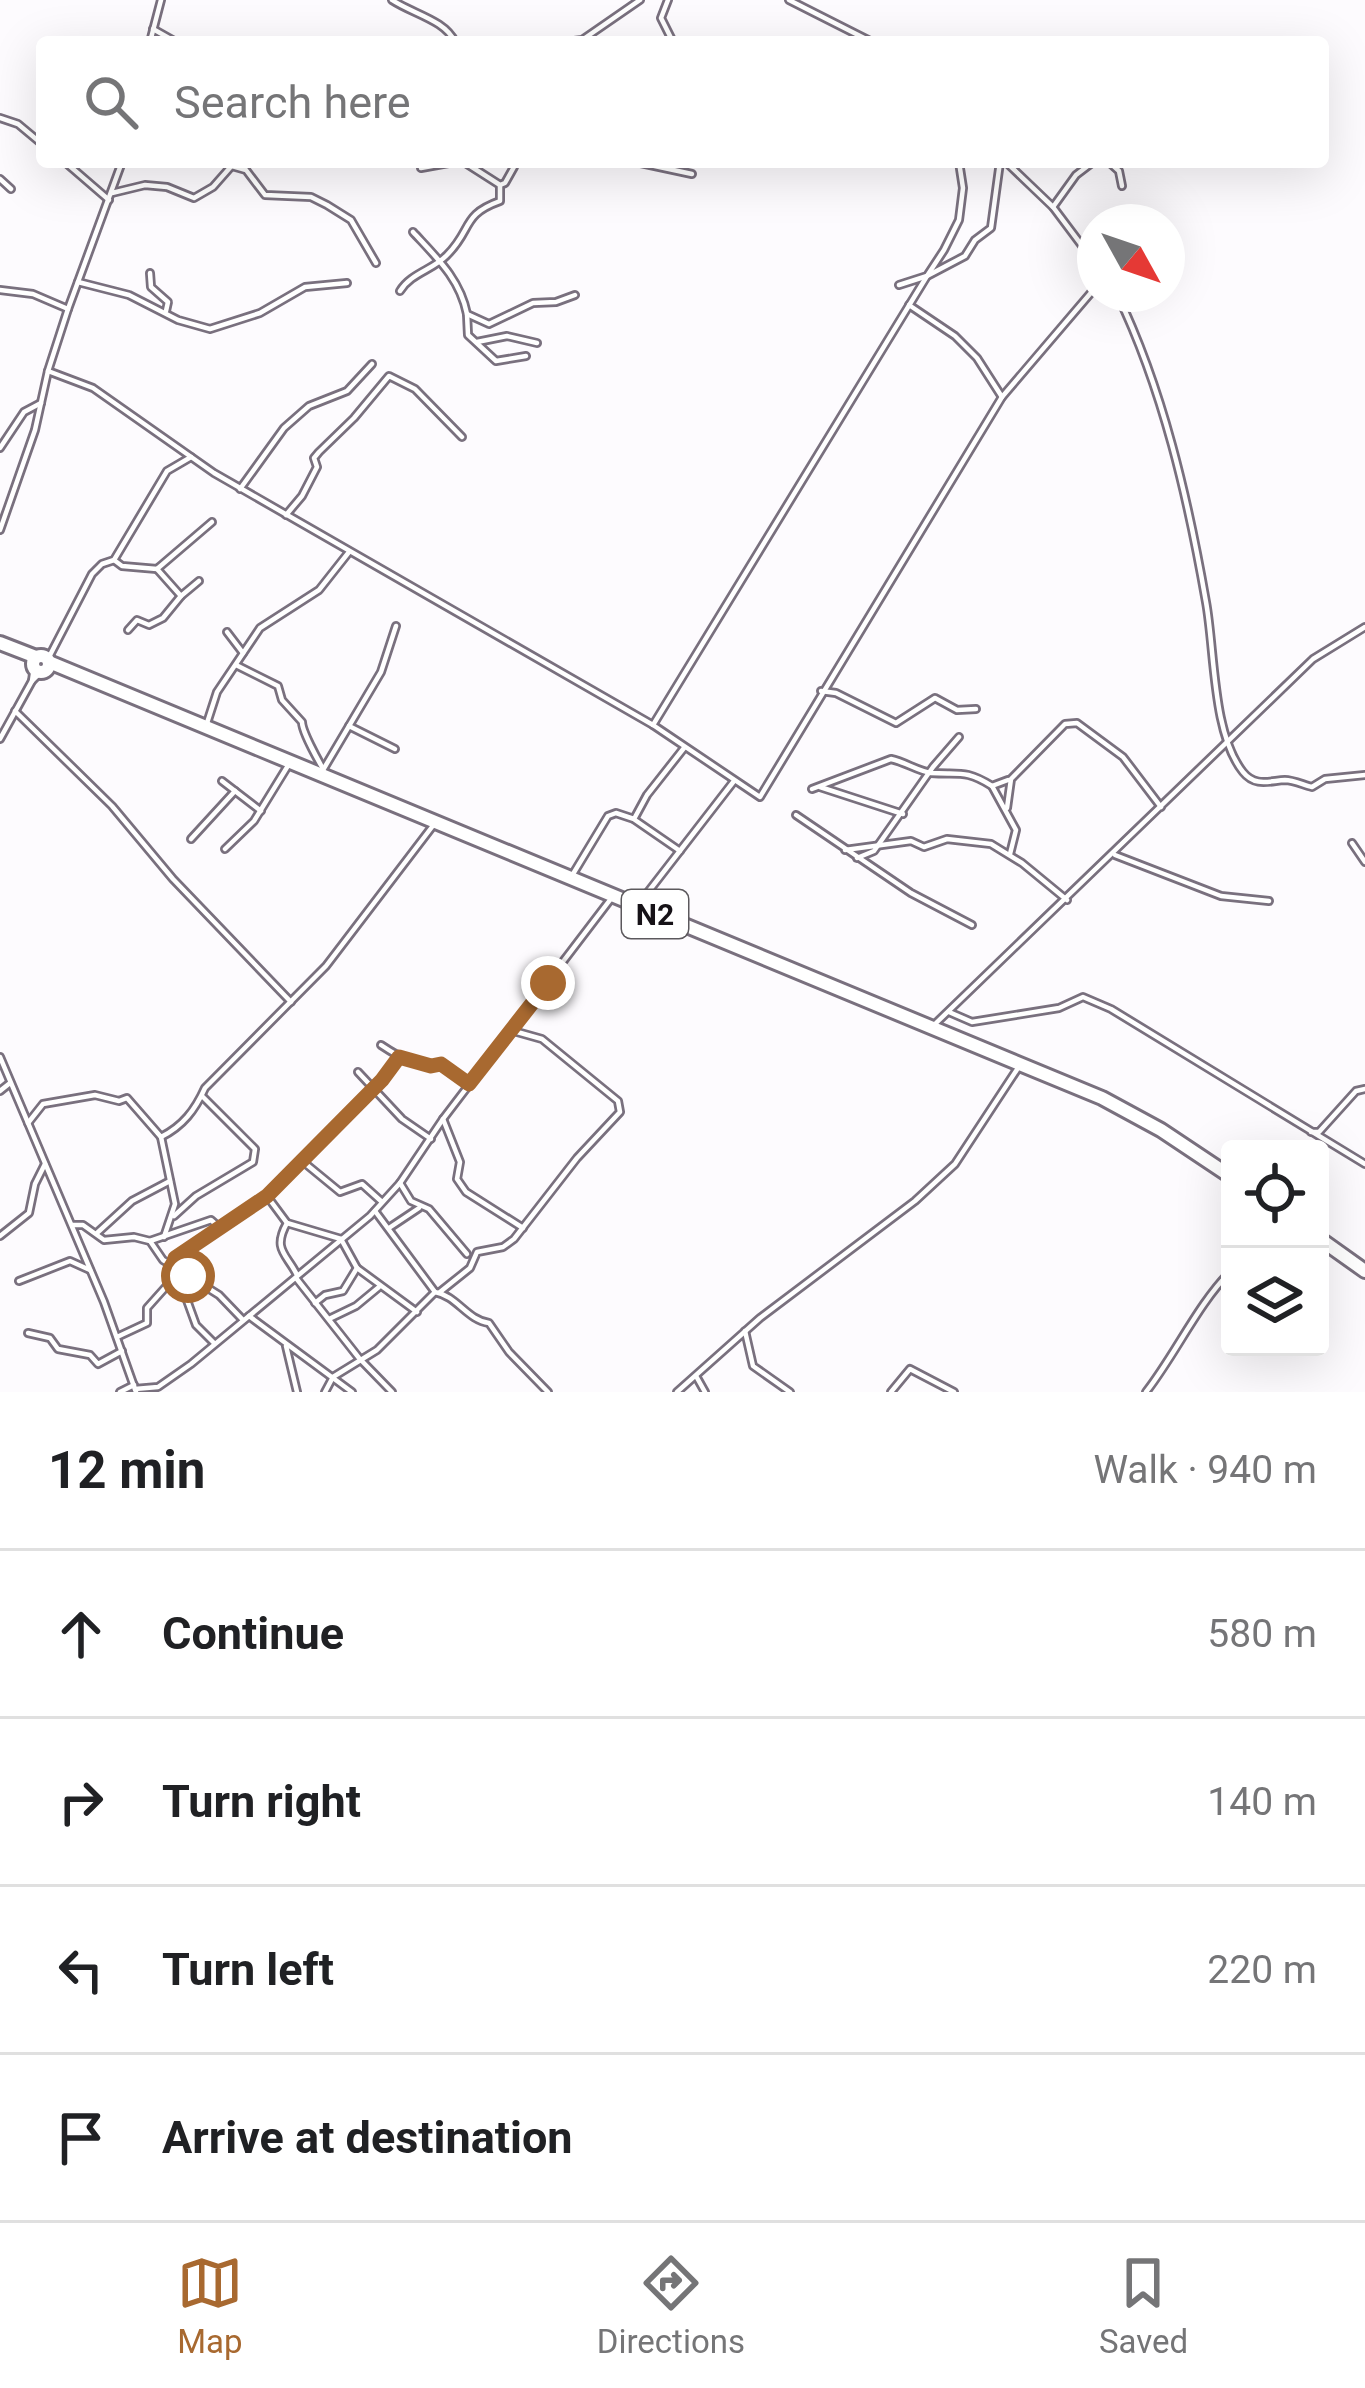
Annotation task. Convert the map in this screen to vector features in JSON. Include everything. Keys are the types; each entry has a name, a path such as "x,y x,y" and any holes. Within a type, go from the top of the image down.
{"highway":[{"name":"N2","path":"0,646 290,764 322,772 435,823 1021,1063 1127,1111 1221,1170"},
{"path":"1329,1246 1365,1271"}],"street":[{"path":"152,36 161,0"},
{"path":"392,0 416,17 439,22 452,36"},
{"path":"588,36 640,0"},
{"path":"668,0 661,18 670,36"},
{"path":"789,0 860,36"},
{"path":"153,28 166,36"},
{"path":"0,118 18,124 36,139"},
{"path":"72,168 111,197"},
{"path":"0,530 68,309 120,168"},
{"path":"111,197 146,185 194,198 213,188 230,168"},
{"path":"243,168 266,195 311,196 351,220 376,263"},
{"path":"473,168 500,185"},
{"path":"500,185 514,168"},
{"path":"669,168 692,174"},
{"path":"653,725 958,220 963,188 960,168"},
{"path":"899,285 965,256 991,228 1002,168"},
{"path":"1010,168 1053,207 1077,239"},
{"path":"1053,207 1085,168"},
{"path":"1116,168 1122,186"},
{"path":"0,179 11,189"},
{"path":"400,291 406,281 440,261 465,231 474,210 500,201 500,185"},
{"path":"412,232 464,296 468,335 496,361 526,356"},
{"path":"150,273 152,287 168,302 166,311"},
{"path":"78,281 129,295 178,320 210,329 260,313 305,287 347,284"},
{"path":"0,290 33,294 68,309"},
{"path":"467,314 489,324 533,303 575,295"},
{"path":"909,305 955,336 977,358 1002,397"},
{"path":"48,371 92,388 240,489 489,628 653,725 760,796 1002,397 1077,309"},
{"path":"1124,312 1154,384 1190,523 1228,740 1242,771 1266,784 1285,780 1312,787 1325,779 1365,775"},
{"path":"477,342 507,336 537,343"},
{"path":"240,489 284,428 309,406 346,392 372,364"},
{"path":"286,515 313,476 314,458 389,376 415,389 462,437"},
{"path":"0,448 24,412 41,403"},
{"path":"0,740 92,574 114,560 167,471 191,457"},
{"path":"157,569 212,522"},
{"path":"206,729 218,692 266,622 319,590 349,552"},
{"path":"114,560 122,566 157,569 181,596"},
{"path":"128,630 137,620 149,625 163,618 199,581"},
{"path":"322,772 381,672 396,626"},
{"path":"930,1029 1313,659 1365,627"},
{"path":"227,632 243,653"},
{"path":"236,664 278,686 282,700 302,722 322,772"},
{"path":"821,692 836,693 896,723 935,698 957,710 976,709"},
{"path":"15,711 112,806 198,906 291,1002"},
{"path":"992,786 1011,779 1065,724 1077,722 1123,757 1161,807"},
{"path":"349,726 395,749"},
{"path":"857,858 881,843 959,737"},
{"path":"634,819 646,795 684,748"},
{"path":"903,814 816,788 891,759 929,773 972,773 992,786 1007,808 1016,830 1010,854"},
{"path":"225,849 261,811 290,764"},
{"path":"1007,808 1011,779"},
{"path":"222,781 261,811"},
{"path":"637,907 734,782"},
{"path":"191,839 235,791"},
{"path":"570,879 608,816 616,813 634,819 680,851"},
{"path":"796,815 936,908 973,925"},
{"path":"161,1137 178,1129 205,1088 348,940 435,823"},
{"path":"845,850 881,843 910,842 924,847 947,839 991,844 1067,900"},
{"path":"1352,843 1365,862"},
{"path":"1114,855 1221,896 1269,901"},
{"path":"120,1392 158,1387 375,1211 613,896"},
{"path":"950,1012 971,1022 1059,1007 1082,998 1111,1009 1365,1164"},
{"path":"325,1392 333,1377 377,1350 437,1292 470,1268 477,1252 502,1246 524,1228 621,1107 542,1040 510,1030"},
{"path":"381,1045 399,1057 431,1066 441,1064 469,1084"},
{"path":"116,1336 147,1323 147,1308 172,1280 175,1258 267,1196 399,1057"},
{"path":"0,1058 91,1270 135,1389"},
{"path":"677,1392 745,1330 914,1201 955,1164 1021,1063"},
{"path":"358,1072 402,1119 431,1139"},
{"path":"0,1091 10,1083"},
{"path":"1307,1132 1319,1132 1357,1091 1365,1089"},
{"path":"28,1123 43,1105 95,1095 119,1101 127,1098 161,1137 174,1216"},
{"path":"164,1237 174,1216 196,1196 253,1162 255,1149 202,1096"},
{"path":"443,1119 460,1162 457,1179 466,1192 524,1228"},
{"path":"302,1160 340,1192 362,1184 382,1202"},
{"path":"0,1236 26,1219 45,1163"},
{"path":"96,1234 132,1202 170,1181"},
{"path":"400,1183 411,1201 429,1209 445,1225 466,1254"},
{"path":"267,1196 287,1223 341,1239 357,1268 417,1312"},
{"path":"389,1228 421,1207"},
{"path":"375,1211 437,1292 479,1322 489,1323 509,1352 548,1392"},
{"path":"72,1225 83,1225 104,1240 134,1237 150,1241 211,1220 220,1228"},
{"path":"287,1223 281,1234 281,1255 359,1358 392,1392"},
{"path":"150,1241 163,1260 352,1392"},
{"path":"19,1281 70,1261 91,1270"},
{"path":"315,1303 343,1291 357,1268"},
{"path":"172,1280 184,1292 196,1324 214,1343"},
{"path":"1146,1392 1221,1280"},
{"path":"328,1319 356,1306 380,1286"},
{"path":"745,1330 753,1366 790,1392"},
{"path":"28,1333 50,1338 58,1349 90,1355 98,1364 122,1351"},
{"path":"283,1341 298,1392"},
{"path":"891,1392 910,1369 954,1392"},
{"path":"696,1375 705,1392"},
{"path":"1153,1383 1155,1392"}],"route":[{"path":"188,1276 173,1267 175,1258 267,1196 399,1057 431,1066 441,1064 469,1084 548,983"}]}
